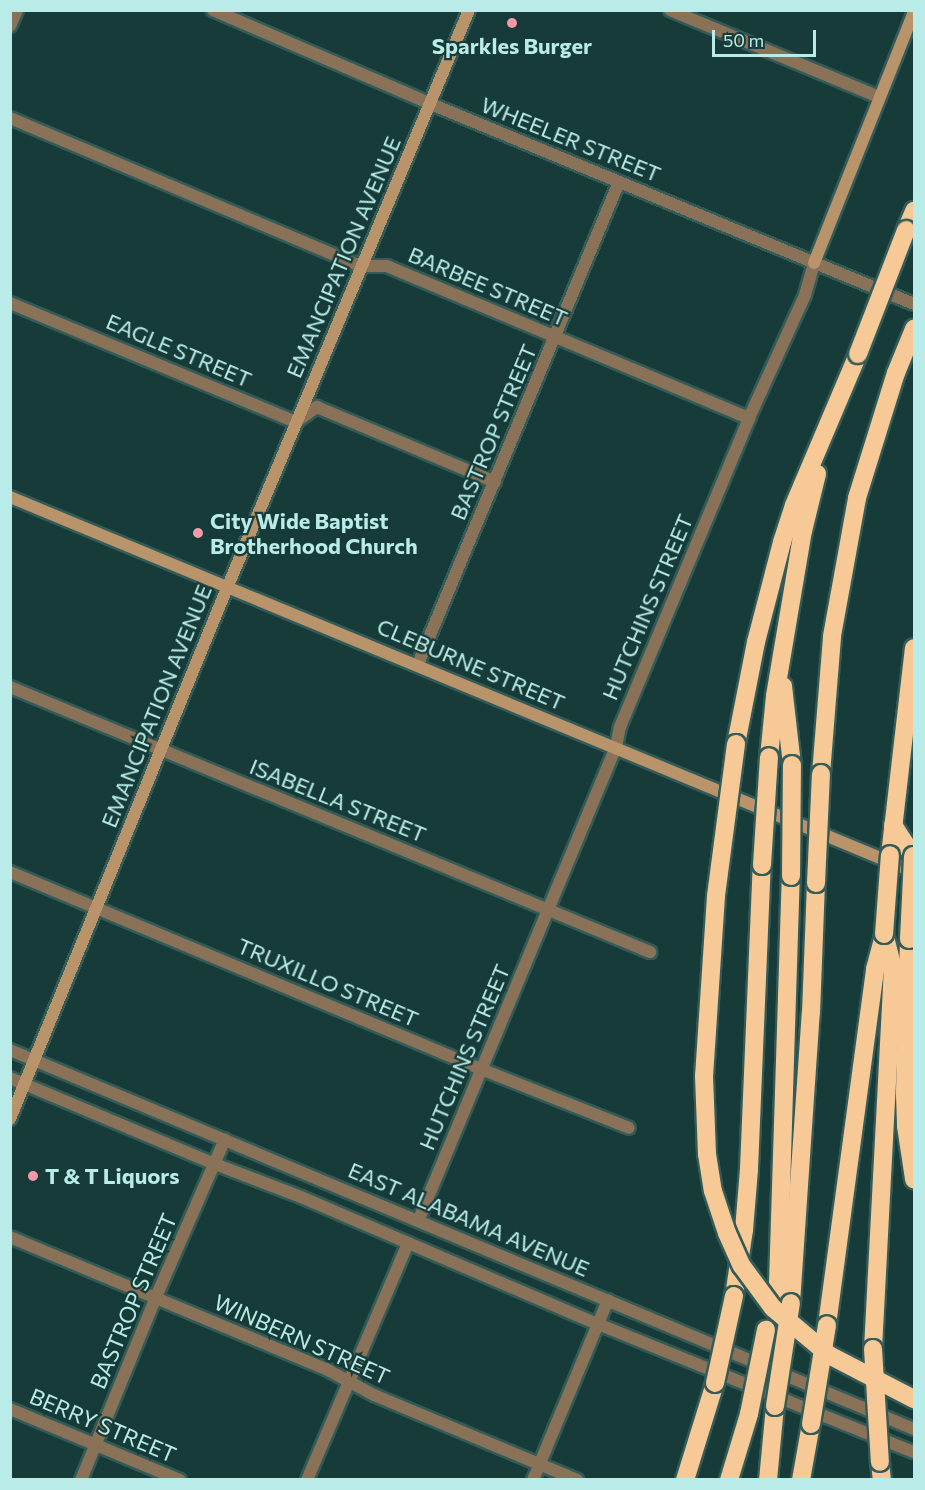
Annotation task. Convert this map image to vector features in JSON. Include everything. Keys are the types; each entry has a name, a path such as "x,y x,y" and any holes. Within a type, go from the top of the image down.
{"highway":[{"path":"915,211 842,395 808,471 782,542 756,642 736,744 716,896 705,1064 705,1131 713,1191 727,1233 742,1266 773,1308 829,1355 854,1370 915,1399"},
{"path":"768,1479 775,1406 791,1303 810,1023 826,682 839,588 857,498 896,373 915,329"},
{"path":"685,1479 715,1383 734,1296 744,1230 749,1169 762,865 773,706 803,531 842,395"},
{"path":"801,1479 827,1325 875,969 884,934 893,825 915,648"},
{"path":"775,1406 791,876 792,765 781,666"},
{"path":"893,825 913,856 905,1095 906,1126 915,1179"},
{"path":"881,1474 873,1349 893,969 884,934"},
{"path":"729,1479 749,1414 766,1330 782,1165"},
{"path":"807,1479 811,1424"},
{"path":"676,1479 700,1433"}],"main road":[{"name":"EMANCIPATION AVENUE","path":"10,1119 227,587 469,10"},
{"name":"HUTCHINS STREET","path":"814,263 915,12"},
{"name":"CLEBURNE STREET","path":"10,497 418,664 915,872"}],"street":[{"path":"10,26 17,10"},
{"name":"WHEELER STREET","path":"213,10 430,104 915,304"},
{"path":"670,10 879,97"},
{"name":"BARBEE STREET","path":"10,118 361,266 387,266 749,418"},
{"name":"BASTROP STREET","path":"418,664 620,182"},
{"name":"HUTCHINS STREET","path":"419,1219 616,747 618,733 749,418 805,295 814,263"},
{"name":"EAGLE STREET","path":"10,303 296,422"},
{"path":"296,422 317,407 495,482"},
{"name":"ISABELLA STREET","path":"10,687 650,952"},
{"name":"TRUXILLO STREET","path":"10,873 481,1069 629,1128"},
{"name":"EAST ALABAMA AVENUE","path":"10,1050 419,1219 913,1428"},
{"name":"EAST ALABAMA AVENUE","path":"10,1078 215,1164 301,1197 598,1324 915,1452"},
{"name":"BASTROP STREET","path":"81,1479 156,1297 225,1139"},
{"name":"WINBERN STREET","path":"10,1237 326,1369 349,1383 577,1479"},
{"path":"307,1479 408,1242"},
{"path":"533,1479 608,1300"},
{"name":"BERRY STREET","path":"10,1409 180,1479"}],"place":[{"name":"Sparkles Burger","path":"512,23"},
{"name":"City Wide Baptist Brotherhood Church","path":"198,533"},
{"name":"T & T Liquors","path":"33,1176"}]}
